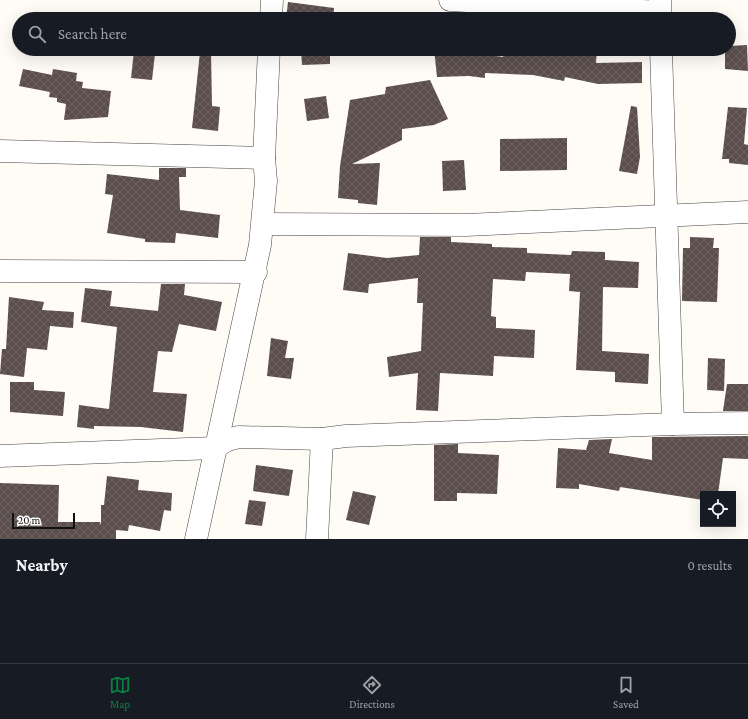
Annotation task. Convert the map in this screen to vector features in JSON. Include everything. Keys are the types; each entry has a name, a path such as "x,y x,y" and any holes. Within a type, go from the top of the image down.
{"street":[{"path":"271,12 272,0"},
{"path":"450,0 660,10"},
{"path":"196,539 215,448 256,272 263,224 266,181 264,158 269,56"},
{"path":"661,56 673,424"},
{"path":"0,151 264,158"},
{"path":"263,224 466,225 748,212"},
{"path":"0,272 256,272"},
{"path":"0,456 215,448 227,440 239,437 322,440 346,436 673,424 748,423"},
{"path":"317,539 322,440"}],"building":[{"path":"288,2 334,8 334,12 287,12"},
{"path":"747,45 748,71 725,69 725,56 736,56 736,46"},
{"path":"133,56 155,56 152,80 131,78"},
{"path":"200,56 211,56 212,106 220,107 218,131 192,128"},
{"path":"301,56 330,56 330,64 302,65"},
{"path":"435,56 596,56 596,63 642,62 642,83 598,84 565,77 564,81 533,75 485,73 485,78 469,76 437,77"},
{"path":"23,69 52,75 53,69 77,73 76,81 83,82 82,88 111,91 108,117 64,120 66,104 57,102 57,98 49,97 50,92 19,86"},
{"path":"430,80 448,119 434,125 402,129 402,140 352,164 380,163 377,205 358,203 358,200 338,198 340,166 350,100 385,94 386,87"},
{"path":"326,96 329,118 307,121 304,99"},
{"path":"631,106 637,107 640,157 637,174 619,171"},
{"path":"728,107 747,108 744,144 748,145 748,165 729,163 729,159 722,159"},
{"path":"567,138 567,170 500,171 500,139"},
{"path":"464,160 466,190 443,191 442,161"},
{"path":"159,168 186,168 186,177 179,177 180,210 220,215 218,238 176,233 175,243 145,242 145,239 107,233 113,195 105,194 107,174 159,180"},
{"path":"420,237 451,237 451,242 492,244 492,247 527,248 527,253 571,255 572,251 605,252 605,260 639,262 638,288 603,287 602,351 649,354 648,384 615,382 615,372 576,370 580,292 569,291 570,274 526,272 525,281 493,279 491,316 496,317 496,328 535,330 534,358 494,356 493,376 440,373 438,411 416,410 418,373 389,377 387,357 421,351 423,303 417,303 418,278 369,284 368,293 343,290 348,253 387,258 419,255"},
{"path":"690,237 714,238 713,248 719,248 717,302 682,301 683,248 690,248"},
{"path":"161,284 185,284 184,295 222,302 216,331 179,324 172,352 158,351 153,392 187,394 183,432 141,427 94,426 94,429 77,427 79,405 109,409 117,327 81,322 85,288 112,291 110,306 158,311"},
{"path":"9,297 44,302 42,310 74,312 73,328 50,326 47,350 27,348 24,377 0,374 2,349 6,349"},
{"path":"271,338 288,341 285,358 294,358 291,379 267,376"},
{"path":"708,358 725,359 724,391 707,390"},
{"path":"10,382 34,382 34,390 65,392 63,416 10,412"},
{"path":"727,384 748,384 748,411 723,411"},
{"path":"748,436 748,459 723,458 718,491 700,491 700,500 620,487 619,491 579,484 579,489 556,488 558,448 586,450 589,440 612,439 609,453 652,460 652,437"},
{"path":"458,444 458,453 499,455 497,494 457,493 457,501 434,501 434,445"},
{"path":"256,465 293,470 289,496 253,491"},
{"path":"107,476 139,480 138,490 172,493 171,511 164,510 160,531 129,525 128,531 116,530 116,539 0,539 0,483 59,485 58,522 100,522 101,525 101,505 104,505"},
{"path":"353,491 376,496 369,525 346,520"},
{"path":"249,500 266,502 262,526 245,524"}]}
